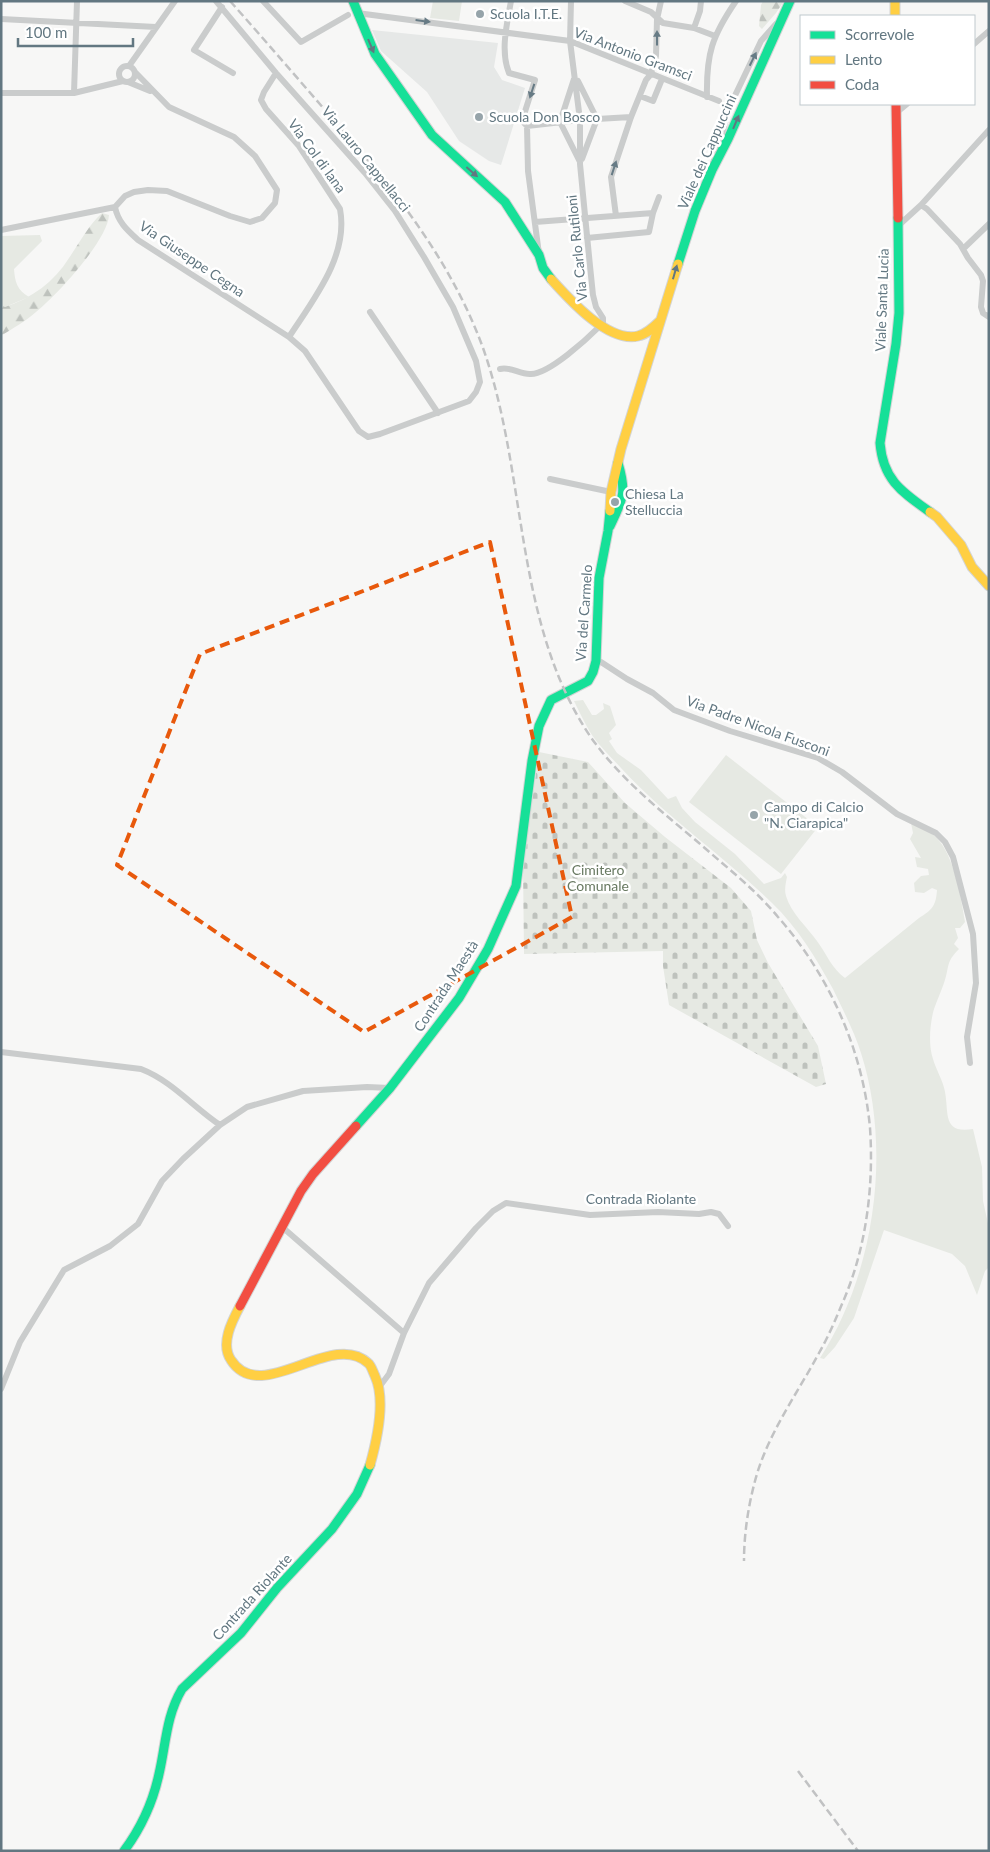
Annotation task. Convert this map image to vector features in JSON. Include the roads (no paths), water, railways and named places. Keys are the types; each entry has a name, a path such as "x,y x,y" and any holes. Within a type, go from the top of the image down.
{"street":[{"path":"74,93 77,1"},
{"path":"104,86 118,75 121,68 129,66 175,1"},
{"name":"Via Lauro Cappellacci","path":"216,1 276,73 365,173 395,211 453,307 476,361 480,382 469,402 368,437 359,431 305,351 289,337"},
{"path":"263,1 301,42 352,14"},
{"path":"352,1 352,14 375,54 432,135 505,202 539,255"},
{"path":"511,1 504,62 509,73 535,80 522,121 527,126 528,171 541,264 548,276 602,326 624,337 639,336 647,332 662,319"},
{"name":"Via Carlo Rutiloni","path":"571,1 570,41 580,120 580,164 585,219 593,295 596,307 603,318 602,326"},
{"path":"625,1 651,12 663,23 694,28 715,36"},
{"path":"616,216 611,177 631,117 646,80 651,74 656,56 657,19 661,1"},
{"path":"694,28 700,11 701,1"},
{"path":"707,97 708,57 722,21 736,1"},
{"name":"Viale dei Cappuccini","path":"662,319 695,211 790,1"},
{"path":"895,1 895,15"},
{"path":"222,7 194,50 233,74"},
{"name":"Via Antonio Gramsci","path":"352,14 570,41 725,104"},
{"path":"712,170 725,104 762,41 781,18"},
{"path":"1,19 156,27"},
{"path":"975,43 989,31"},
{"path":"1,230 115,207 125,196 134,192 148,190 167,192 250,222 262,218 275,204 277,190 255,156 234,137 168,107 151,91 133,68 129,66"},
{"path":"1,93 74,93 126,82 134,77 135,72"},
{"name":"Via Col di lana","path":"276,73 264,92 262,100 266,109 298,146 340,209 342,221 333,267 323,286 289,337"},
{"path":"118,75 126,82 151,91"},
{"path":"575,76 597,119 580,164"},
{"path":"575,76 560,122 580,164"},
{"path":"640,96 653,101 662,79"},
{"name":"Viale Santa Lucia","path":"896,108 899,313 894,361 880,443 881,454 885,467 900,490 937,517 961,545 972,567 989,586"},
{"path":"527,126 631,117"},
{"path":"898,226 921,205 989,130"},
{"path":"587,238 649,232 659,197"},
{"path":"921,205 963,248 981,275 983,281 981,307 983,313 989,317"},
{"name":"Via Giuseppe Cegna","path":"115,207 117,217 124,228 138,240 289,337"},
{"path":"535,222 653,213"},
{"path":"963,248 989,224"},
{"path":"370,312 438,413"},
{"name":"Via del Carmelo","path":"559,696 588,681 593,672 596,661 599,578 608,531 611,492 617,463 662,319"},
{"path":"500,369 505,368 530,374 546,370 602,326"},
{"path":"639,336 647,344 651,354"},
{"name":"Via del Carmelo","path":"608,531 624,495 623,479 617,463"},
{"path":"550,480 611,492"},
{"name":"Via Padre Nicola Fusconi","path":"596,661 601,662 653,693 674,710 730,731 818,758 842,772 896,814 936,833 945,842 953,856 973,934 976,983 967,1037 970,1063"},
{"name":"Contrada Maestà","path":"281,1226 301,1191 314,1174 390,1088 459,998 488,949 516,886 532,761 539,726 551,700 559,696"},
{"path":"1,1052 141,1069 155,1074 168,1082 205,1115 220,1125"},
{"path":"1,1389 20,1342 64,1270 110,1246 138,1224 162,1181 220,1125 247,1107 303,1091 367,1087 390,1088"},
{"name":"Contrada Riolante","path":"124,1851 136,1835 149,1806 159,1774 165,1732 171,1710 182,1688 242,1632 280,1584 332,1530 358,1496 367,1477 376,1441 380,1386 389,1374 404,1333 429,1282 476,1228 493,1211 506,1204 590,1215 658,1212 699,1214 711,1212 719,1214 728,1226"},
{"path":"380,1386 375,1373 367,1362 353,1354 326,1357 268,1375 254,1377 240,1374 233,1366 226,1352 226,1337 281,1226 404,1333"}],"railway":[{"path":"230,1 349,137 394,193 435,252 469,315 483,348 497,396 508,446 534,596 547,645 565,692 590,736 627,780 760,897 778,917 813,963 828,989 851,1042 860,1070 870,1128 871,1173 862,1240 850,1283 831,1329 783,1415 760,1464 748,1511 744,1561"},
{"path":"798,1771 858,1851"}],"place":[{"name":"Scuola I.T.E.","path":"480,14"},
{"name":"Scuola Don Bosco","path":"479,117"},
{"name":"Chiesa La Stelluccia","path":"615,502"},
{"name":"Campo di Calcio \"N. Ciarapica\"","path":"754,815"}],"park label":[{"name":"Cimitero Comunale","path":"598,878"}]}
